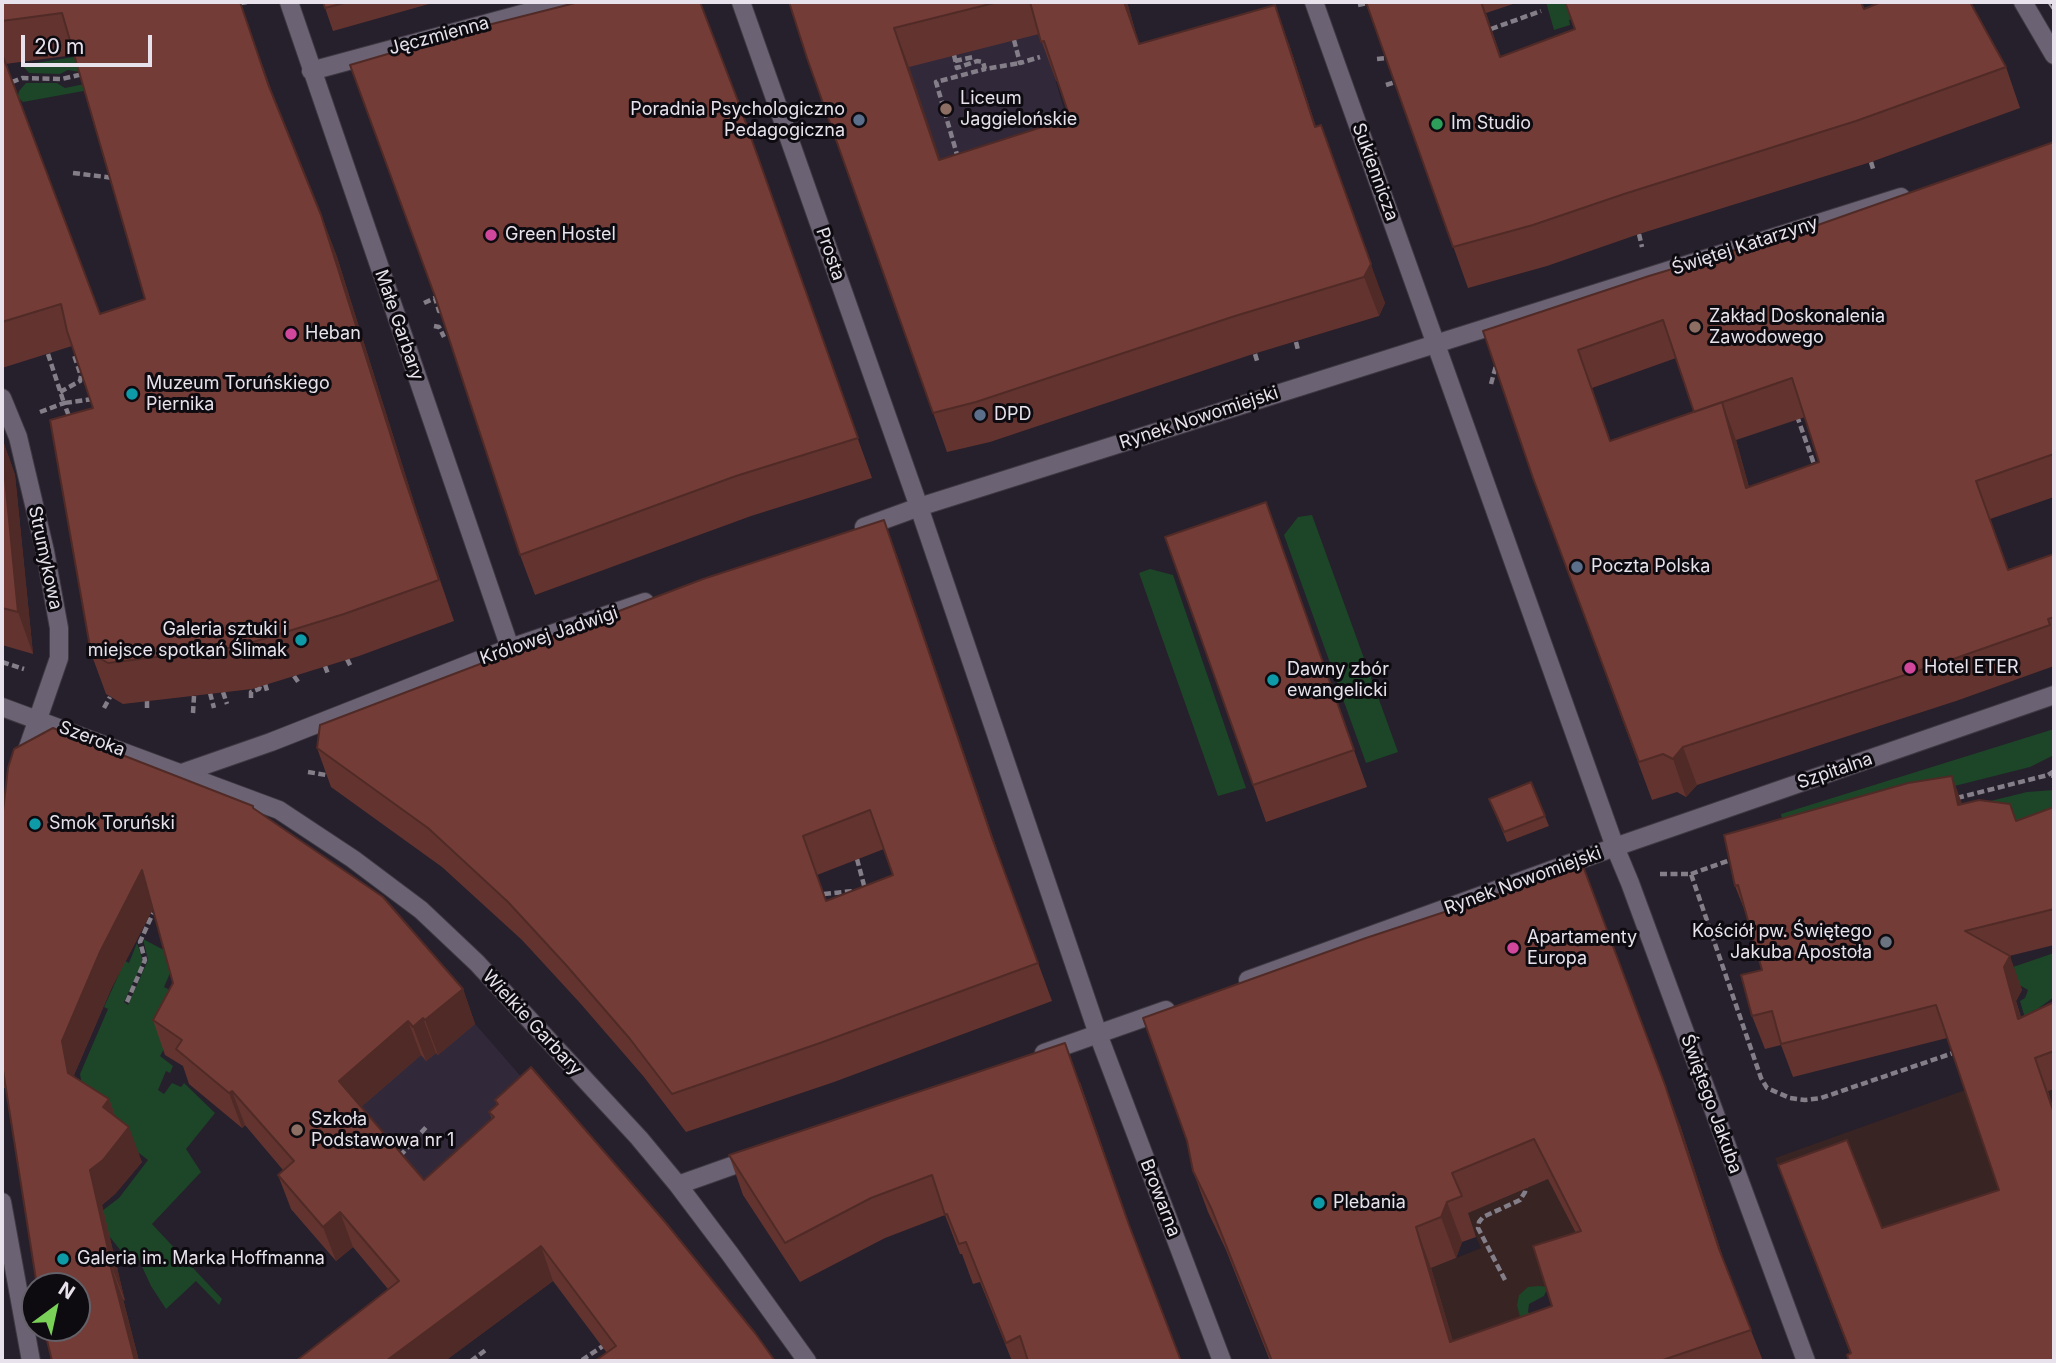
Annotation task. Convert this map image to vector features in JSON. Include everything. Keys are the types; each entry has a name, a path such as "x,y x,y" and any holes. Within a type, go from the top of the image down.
{"street":[{"name":"Małe Garbary","path":"289,2 510,648"},
{"name":"Jęczmienna","path":"311,71 566,2"},
{"name":"Prosta","path":"741,2 919,507"},
{"name":"Sukiennicza","path":"1314,2 1436,343"},
{"path":"2023,2 2054,55"},
{"name":"Świętej Katarzyny","path":"1436,343 1922,190"},
{"name":"Rynek Nowomiejski","path":"919,507 1436,343 1615,847 1228,987"},
{"name":"Strumykowa","path":"2,398 18,437 45,551 59,628 59,658 17,778"},
{"path":"844,534 919,507 1098,1034"},
{"name":"Królowej Jadwigi","path":"182,773 271,742 510,648 659,597"},
{"name":"Szpitalna","path":"1615,847 2054,695"},
{"name":"Szeroka","path":"2,707 182,773"},
{"name":"Wielkie Garbary","path":"182,773 279,810 353,859 421,910 468,954 639,1138 753,1284 807,1361"},
{"name":"Świętego Jakuba","path":"1615,847 1805,1361"},
{"path":"1025,1060 1177,1006"},
{"name":"Browarna","path":"1098,1034 1222,1361"},
{"path":"678,1185 770,1152"},
{"path":"2,1202 31,1361"}],"path":[{"path":"240,3 248,2"},
{"path":"1358,5 1367,3"},
{"path":"1492,29 1541,11"},
{"path":"1014,40 1020,63"},
{"path":"972,57 955,58 957,68 977,61 983,62 985,69"},
{"path":"960,164 936,82 1040,57"},
{"path":"1377,60 1387,58"},
{"path":"2,86 22,78 62,79 86,73"},
{"path":"1386,85 1395,82"},
{"path":"1871,162 1874,172"},
{"path":"73,173 121,179"},
{"path":"1639,234 1642,249"},
{"path":"424,303 435,298 439,311 441,310"},
{"path":"432,326 439,327 444,337"},
{"path":"1296,342 1298,350"},
{"path":"60,392 80,381 74,355 78,353"},
{"path":"48,354 72,426"},
{"path":"1255,354 1258,364"},
{"path":"1491,384 1500,355"},
{"path":"38,412 64,403 94,398"},
{"path":"1794,409 1818,474"},
{"path":"347,659 351,667"},
{"path":"325,666 328,674"},
{"path":"293,676 299,682"},
{"path":"251,698 251,692 263,685 268,694"},
{"path":"223,692 227,704"},
{"path":"210,693 214,708"},
{"path":"104,708 110,696"},
{"path":"193,713 194,696"},
{"path":"147,701 147,711"},
{"path":"308,772 333,776"},
{"path":"1956,798 2052,774"},
{"path":"1657,874 1690,874 1737,857"},
{"path":"857,859 865,889"},
{"path":"1690,874 1761,1078 1767,1087 1790,1098 1821,1098 1963,1050"},
{"path":"824,894 865,889 874,892"},
{"path":"127,1002 145,960 140,942 153,913"},
{"path":"393,1163 428,1125"},
{"path":"1506,1280 1478,1228 1479,1222 1483,1217 1520,1200 1525,1192 1527,1179"},
{"path":"582,1360 611,1340"},
{"path":"471,1361 487,1349"}],"shaded area":[{"name":"Liceum Jaggielońskie","path":"1032,2 1079,159 953,199 823,97 820,98 818,90"},
{"name":"Szkoła Podstawowa nr 1","path":"408,947 606,1174 411,1316 353,1247 336,1261 291,1209 306,1196 245,1125 334,1041"},
{"path":"1471,948 1596,1272 1548,1287 1521,1299 1534,1338 1459,1361 1445,1314 1426,1270 1481,1248 1466,1214"},
{"path":"2054,1041 2054,1325 1853,1361 1775,1158 2038,1064"}],"green space":[{"path":"1546,2 1610,2 1612,8 1569,20 1570,25 1554,30"},
{"path":"106,52 111,86 23,102 17,99 19,91 26,83 57,83 65,88 94,82 80,72 68,70 60,74 29,73 22,65"},
{"path":"1312,515 1398,752 1366,763 1284,535 1298,517"},
{"path":"1150,569 1173,575 1246,788 1218,796 1139,573"},
{"path":"2054,729 2054,755 2030,767 1784,829 1781,814"},
{"path":"2054,790 2054,837 1974,805 2027,792"},
{"path":"143,939 177,957 164,987 191,1001 160,1056 173,1066 170,1073 166,1071 158,1090 164,1094 172,1083 181,1087 184,1083 215,1113 186,1149 201,1172 152,1224 222,1299 219,1305 196,1281 166,1309 138,1258 123,1265 122,1259 125,1256 94,1217 119,1198 148,1160 122,1140 85,1102 80,1074 108,1009 104,1007 125,961 129,963 137,943 143,961 124,1002 128,1005 148,960"},
{"path":"2054,953 2054,997 2025,1018 2020,1001 2025,998 2028,990 2014,982 2013,967"},
{"path":"1528,1287 1548,1287 1544,1296 1529,1304 1528,1312 1536,1319 1524,1333 1517,1305 1519,1295"}],"building":[{"path":"2,2 240,2 268,84 321,215 439,580 344,614 237,647 108,663 91,653 50,420 93,408 67,331 61,304 2,322 2,54 100,314 145,299 62,13 2,21"},
{"path":"323,2 348,2 325,8"},
{"path":"579,2 700,2 858,438 736,476 520,555 436,299 350,65 480,27"},
{"path":"789,2 998,2 894,28 939,160 1070,118 1044,41 1041,42 1030,2 1124,2 1139,44 1275,5 1315,127 1321,125 1371,264 1364,277 1235,316 976,402 933,413"},
{"path":"1366,2 1481,2 1500,57 1575,29 1565,2 1861,2 1864,9 1881,2 1970,2 2006,67 1856,121 1533,225 1453,247"},
{"path":"2054,142 2054,454 1976,481 2008,570 2054,554 2054,617 2048,619 2050,625 1683,747 1673,759 1663,754 1639,762 1533,478 1483,331 1649,276 1815,226","holes":["1663,320 1694,412 1610,441 1578,350","1792,378 1819,462 1746,488 1722,402"]},
{"path":"2,448 18,612 2,608"},
{"name":"Dawny zbór ewangelicki","path":"1266,502 1354,750 1253,785 1165,537"},
{"path":"884,520 992,838 1038,963 672,1094 630,1039 508,902 428,828 317,748 320,725 703,579","holes":["870,810 893,875 826,901 803,836"]},
{"path":"53,728 253,806 383,897 463,989 413,1027 408,1021 339,1081 424,1180 494,1117 489,1112 498,1104 495,1100 531,1067 666,1223 775,1361 595,1361 616,1346 541,1246 386,1361 296,1361 399,1281 340,1212 323,1227 278,1175 294,1161 232,1091 229,1093 176,1049 182,1040 153,1020 173,983 142,870 100,952 62,1041 68,1073 109,1099 103,1107 129,1127 103,1160 90,1170 135,1361 52,1361 47,1342 91,1342 91,1272 35,1272 2,1064 2,820 8,768 14,749"},
{"path":"1952,776 1958,805 1979,800 2010,804 2016,821 2054,807 2054,909 1965,931 2010,956 2004,967 2018,1019 2054,1002 2054,1051 2035,1058 2054,1113 2054,1361 1849,1361 1847,1355 1851,1353 1778,1165 1847,1140 1882,1228 1999,1190 1936,1005 1781,1044 1772,1011 1752,1016 1741,975 1762,970 1738,885 1735,886 1724,835 1908,783"},
{"path":"1531,782 1545,816 1504,832 1489,799"},
{"path":"1583,866 1665,1085 1719,1249 1751,1330 1660,1361 1272,1361 1212,1210 1193,1171 1187,1141 1143,1018 1366,938","holes":["1534,1139 1581,1231 1533,1246 1552,1306 1450,1342 1416,1227 1441,1217 1447,1202 1462,1196 1452,1173"]},
{"path":"1065,1043 1129,1225 1181,1361 1028,1361 1020,1336 1006,1343 966,1242 959,1244 947,1214 945,1215 932,1175 871,1198 785,1243 729,1155"}],"tram line":[{"path":"2048,2 2054,11"}],"place":[{"name":"Liceum Jaggielońskie","path":"946,109"},
{"name":"Poradnia Psychologiczno Pedagogiczna","path":"859,120"},
{"name":"Im Studio","path":"1437,124"},
{"name":"Green Hostel","path":"491,235"},
{"name":"Zakład Doskonalenia Zawodowego","path":"1695,327"},
{"name":"Heban","path":"291,334"},
{"name":"Muzeum Toruńskiego Piernika","path":"132,394"},
{"name":"DPD","path":"980,415"},
{"name":"Poczta Polska","path":"1577,567"},
{"name":"Galeria sztuki i miejsce spotkań Ślimak","path":"301,640"},
{"name":"Hotel ETER","path":"1910,668"},
{"name":"Dawny zbór ewangelicki","path":"1273,680"},
{"name":"Smok Toruński","path":"35,824"},
{"name":"Kościół pw. Świętego Jakuba Apostoła","path":"1886,942"},
{"name":"Apartamenty Europa","path":"1513,948"},
{"name":"Szkoła Podstawowa nr 1","path":"297,1130"},
{"name":"Plebania","path":"1319,1203"},
{"name":"Galeria im. Marka Hoffmanna","path":"63,1259"}]}
